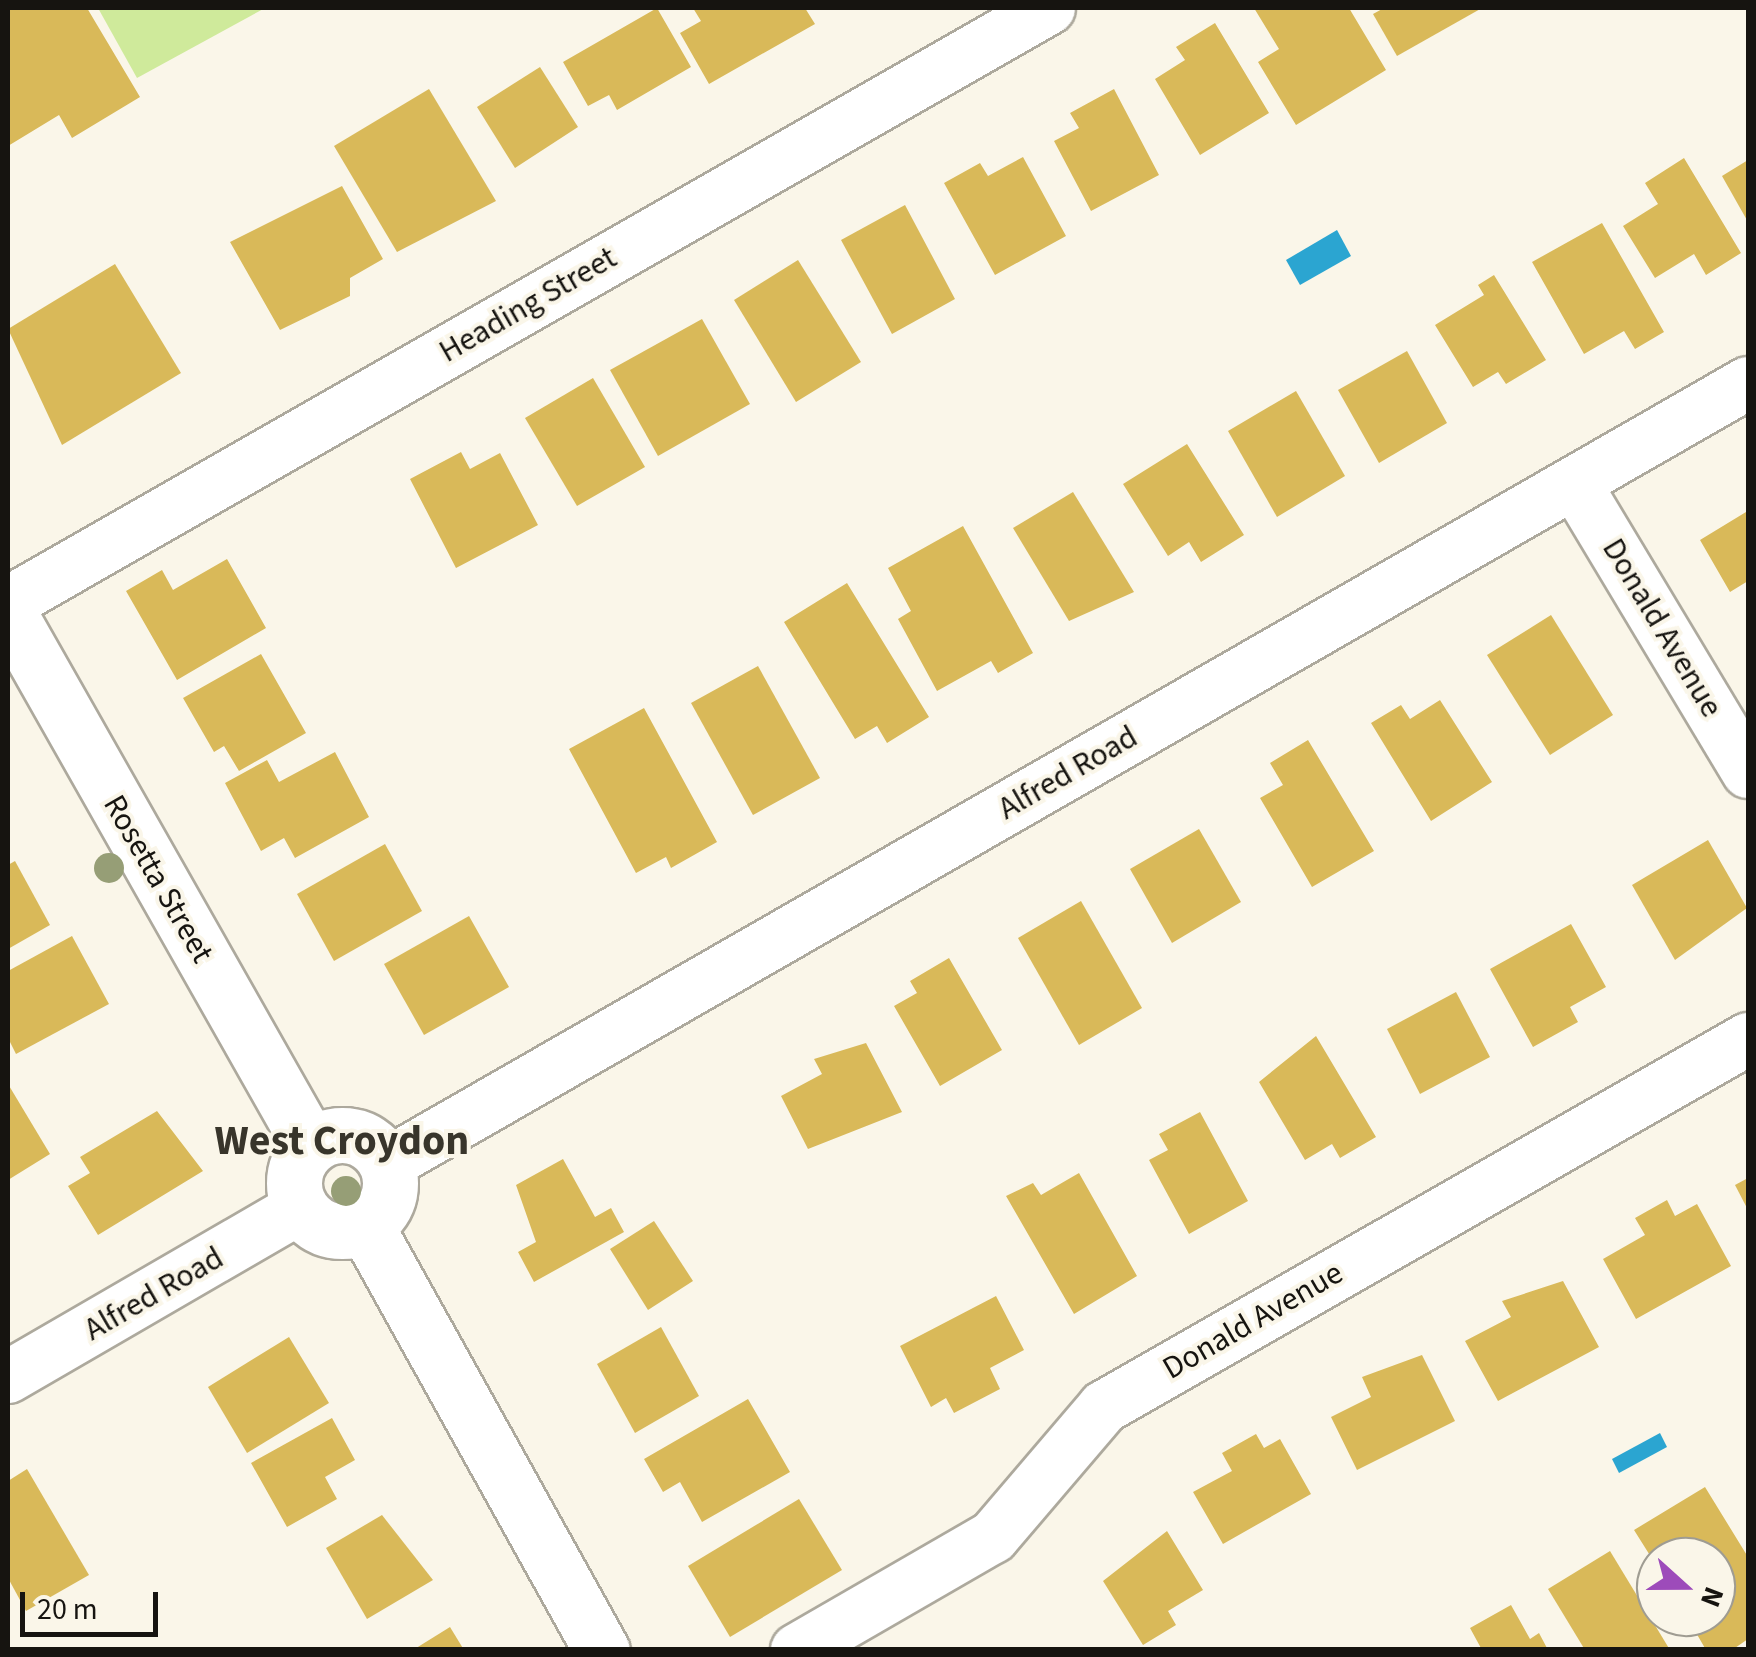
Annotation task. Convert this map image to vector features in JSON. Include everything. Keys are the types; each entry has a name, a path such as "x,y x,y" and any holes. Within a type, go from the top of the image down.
{"street":[{"name":"Heading Street","path":"8,603 1050,8"},
{"name":"Alfred Road","path":"387,1164 1748,383"},
{"name":"Donald Avenue","path":"1575,484 1748,772"},
{"name":"Rosetta Street","path":"8,612 310,1146"},
{"name":"Donald Avenue","path":"797,1650 994,1537 1104,1406 1748,1039"},
{"path":"350,1135 387,1164 390,1192 365,1226 325,1229 300,1208 294,1176 310,1146 350,1135"},
{"name":"Alfred Road","path":"8,1377 300,1208"},
{"path":"365,1226 602,1650"}],"green space":[{"path":"98,8 265,8 137,78"}],"water":[{"path":"1337,230 1351,256 1300,285 1286,260"},
{"path":"1660,1433 1667,1447 1619,1473 1612,1459"}],"building":[{"path":"8,8 87,8 140,97 72,138 59,115 8,146"},
{"path":"657,8 691,67 617,110 609,95 588,106 563,62"},
{"path":"693,8 805,8 815,24 709,84 680,33 701,21"},
{"path":"1254,8 1349,8 1386,70 1296,125 1258,62 1279,49"},
{"path":"1384,8 1482,8 1397,56 1373,14"},
{"path":"1215,23 1269,113 1200,155 1155,79 1185,60 1176,47"},
{"path":"540,67 578,127 515,168 477,107"},
{"path":"429,89 496,201 397,252 334,146"},
{"path":"1114,89 1159,175 1091,211 1054,141 1079,128 1070,113"},
{"path":"1023,157 1066,236 995,275 944,183 980,163 988,176"},
{"path":"1684,158 1741,253 1706,275 1694,254 1655,278 1623,226 1658,204 1645,183"},
{"path":"1748,160 1748,222 1722,176"},
{"path":"342,186 383,259 350,278 350,296 280,330 230,242"},
{"path":"905,205 955,299 892,334 841,240"},
{"path":"1602,223 1664,332 1635,349 1624,331 1584,354 1532,262"},
{"path":"798,260 861,362 796,402 734,300"},
{"path":"115,264 181,373 62,445 8,329"},
{"path":"1494,275 1546,360 1506,384 1498,372 1473,387 1435,325 1484,295 1478,285"},
{"path":"702,319 750,404 658,456 610,370"},
{"path":"1407,351 1447,423 1379,463 1338,390"},
{"path":"593,378 645,467 577,506 525,418"},
{"path":"1296,391 1345,476 1277,517 1228,431"},
{"path":"1187,444 1244,535 1201,562 1189,542 1168,556 1123,484"},
{"path":"461,452 470,469 500,453 538,525 456,568 410,479"},
{"path":"1073,492 1134,592 1069,621 1013,528"},
{"path":"1748,499 1748,581 1730,592 1700,540 1746,512"},
{"path":"963,526 1033,653 998,673 991,661 937,691 898,619 911,611 888,568"},
{"path":"227,559 266,628 177,680 126,591 162,570 173,590"},
{"path":"847,583 929,717 887,743 877,726 855,739 784,622"},
{"path":"1551,615 1613,715 1550,755 1487,655"},
{"path":"261,654 306,733 239,771 224,746 214,752 183,698"},
{"path":"758,666 820,778 753,815 691,703"},
{"path":"1440,700 1492,782 1431,821 1371,723 1401,705 1410,719"},
{"path":"644,708 717,842 671,868 666,857 636,873 569,749"},
{"path":"1308,740 1374,851 1312,887 1260,798 1283,785 1270,763"},
{"path":"335,752 369,817 295,858 284,838 261,851 225,783 267,760 279,782"},
{"path":"1199,829 1241,902 1172,943 1130,869"},
{"path":"1708,840 1747,908 1675,960 1632,885"},
{"path":"385,844 422,911 334,961 297,894"},
{"path":"15,861 50,925 8,949 8,865"},
{"path":"1081,901 1142,1008 1079,1045 1018,938"},
{"path":"469,916 509,987 424,1035 384,964"},
{"path":"1571,924 1606,987 1570,1007 1578,1022 1533,1047 1490,969"},
{"path":"72,936 109,1004 16,1054 8,1038 8,971"},
{"path":"949,958 1002,1050 940,1086 894,1006 917,993 910,981"},
{"path":"1456,992 1490,1057 1420,1094 1387,1029"},
{"path":"1316,1036 1376,1137 1340,1158 1332,1144 1305,1160 1259,1082"},
{"path":"866,1043 902,1112 808,1149 781,1096 822,1074 814,1059"},
{"path":"8,1084 50,1154 8,1180"},
{"path":"157,1111 203,1171 98,1235 68,1186 90,1173 80,1157"},
{"path":"1200,1112 1248,1201 1189,1234 1149,1160 1168,1150 1159,1134"},
{"path":"563,1159 595,1217 611,1208 624,1232 534,1282 518,1252 536,1242 516,1185"},
{"path":"1079,1173 1137,1276 1074,1314 1006,1196 1033,1183 1041,1195"},
{"path":"1748,1178 1748,1210 1735,1185"},
{"path":"1667,1200 1675,1216 1697,1204 1731,1266 1636,1319 1603,1259 1645,1235 1635,1218"},
{"path":"654,1221 693,1281 648,1310 610,1249"},
{"path":"1563,1281 1599,1347 1498,1401 1465,1341 1511,1317 1502,1301"},
{"path":"996,1296 1024,1350 990,1368 1000,1389 954,1413 946,1398 931,1407 900,1346"},
{"path":"661,1327 699,1396 635,1433 597,1364"},
{"path":"289,1337 329,1403 247,1453 208,1387"},
{"path":"1422,1355 1455,1421 1357,1470 1331,1417 1371,1397 1362,1377"},
{"path":"748,1399 790,1472 702,1522 680,1482 663,1492 644,1459"},
{"path":"332,1418 355,1460 325,1477 337,1499 287,1527 251,1463"},
{"path":"1256,1434 1264,1448 1280,1439 1311,1494 1223,1544 1193,1492 1232,1471 1222,1453"},
{"path":"27,1469 89,1575 26,1611 8,1578 8,1481"},
{"path":"1705,1487 1736,1537 1638,1537 1634,1530"},
{"path":"799,1499 842,1570 730,1637 688,1566"},
{"path":"382,1515 433,1580 367,1619 326,1548"},
{"path":"1167,1531 1203,1590 1168,1611 1176,1625 1143,1645 1103,1581"},
{"path":"1736,1537 1748,1557 1748,1639 1732,1650 1706,1650 1699,1637 1736,1637"},
{"path":"1610,1551 1636,1594 1636,1637 1662,1637 1670,1650 1585,1650 1548,1589"},
{"path":"1511,1605 1530,1639 1539,1633 1548,1650 1482,1650 1470,1628"},
{"path":"450,1627 464,1650 413,1650"}],"district":[{"name":"West Croydon","path":"342,1141"}]}
